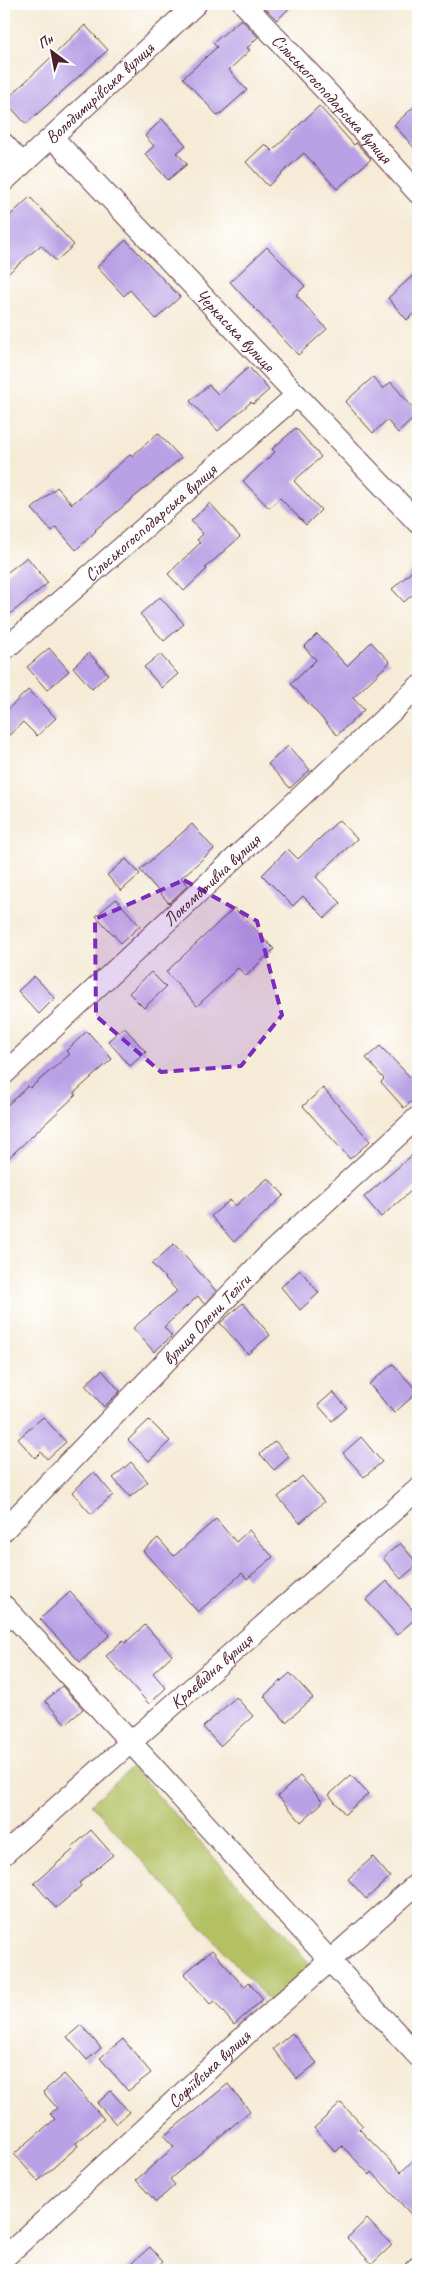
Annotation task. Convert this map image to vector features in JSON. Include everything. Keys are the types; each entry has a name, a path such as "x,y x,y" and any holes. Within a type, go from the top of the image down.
{"street":[{"name":"Володимирівська вулиця","path":"4,181 196,4"},
{"name":"Сільськогосподарська вулиця","path":"244,4 328,93 418,193"},
{"name":"Черкаська вулиця","path":"52,137 418,523"},
{"path":"4,144 22,164"},
{"name":"Сільськогосподарська вулиця","path":"4,650 297,395"},
{"name":"Локомотивна вулиця","path":"4,1074 418,688"},
{"name":"вулиця Олени Теліги","path":"4,1530 269,1254 418,1117"},
{"name":"Краєвидна вулиця","path":"4,1854 418,1489"},
{"path":"4,1606 132,1742 330,1962 418,2056"},
{"name":"Софіївська вулиця","path":"4,2258 250,2030 330,1962 418,1883"},
{"path":"415,2270 418,2267"}],"highlighted area":[{"path":"184,880 257,921 282,1015 241,1066 161,1072 96,1016 95,919"}],"green space":[{"path":"132,1767 311,1965 270,2002 91,1804"}],"building":[{"path":"261,4 294,4 277,20"},
{"path":"241,19 258,37 247,48 250,50 229,70 247,90 218,116 183,78 217,47 213,43"},
{"path":"85,25 108,50 26,124 5,101"},
{"path":"418,103 418,152 394,125"},
{"path":"319,106 354,145 356,143 371,159 337,189 304,153 268,186 246,162 265,144 272,151"},
{"path":"162,119 186,145 177,153 187,164 168,180 145,154 154,146 145,136"},
{"path":"30,197 74,245 56,261 41,245 4,277 4,221"},
{"path":"126,240 180,297 156,319 130,290 124,296 97,267"},
{"path":"267,247 305,286 296,295 327,329 298,355 230,282"},
{"path":"418,271 418,309 407,320 388,298"},
{"path":"249,367 269,390 253,404 251,402 218,431 190,401 209,385 218,394"},
{"path":"373,377 383,389 391,382 418,414 398,433 387,420 373,433 345,402"},
{"path":"296,428 321,457 294,481 321,510 306,525 280,498 269,508 243,481 275,452 272,449"},
{"path":"158,433 181,458 95,530 76,550 56,527 52,531 32,509 57,487 72,504"},
{"path":"210,503 240,537 205,568 207,569 184,591 168,574 200,543 197,540 203,534 191,521"},
{"path":"27,557 48,583 4,619 4,575"},
{"path":"418,566 418,590 404,602 392,589"},
{"path":"160,597 184,624 164,641 140,614"},
{"path":"317,634 347,666 371,642 390,662 353,698 364,710 337,735 291,684 316,660 304,647"},
{"path":"49,648 69,671 47,690 27,667"},
{"path":"89,653 108,674 92,689 73,667"},
{"path":"160,654 178,674 162,688 144,667"},
{"path":"28,690 56,718 37,736 23,722 4,740 4,713"},
{"path":"288,746 310,770 290,788 268,764"},
{"path":"339,820 357,839 316,877 341,903 325,918 303,896 293,906 262,875 288,849 298,859"},
{"path":"192,824 214,849 181,878 188,885 169,903 140,870"},
{"path":"126,859 140,874 121,891 107,875"},
{"path":"116,899 140,926 121,943 96,916"},
{"path":"234,908 274,949 246,976 238,968 197,1006 166,972"},
{"path":"151,972 166,987 144,1008 129,993"},
{"path":"34,976 55,998 39,1014 18,991"},
{"path":"124,1027 146,1052 130,1066 108,1041"},
{"path":"87,1031 112,1059 74,1093 76,1095 4,1162 4,1108 28,1086 30,1088 70,1054 66,1051"},
{"path":"380,1046 418,1085 418,1096 404,1108 381,1082 384,1079 366,1058"},
{"path":"323,1088 370,1141 350,1159 303,1106"},
{"path":"418,1150 418,1185 381,1217 364,1197"},
{"path":"268,1178 284,1195 234,1242 211,1216 230,1200 235,1206"},
{"path":"174,1244 216,1291 204,1304 198,1296 164,1327 172,1336 154,1352 133,1328 177,1291 152,1264"},
{"path":"300,1270 319,1293 300,1310 281,1287"},
{"path":"243,1303 270,1335 248,1354 220,1323"},
{"path":"393,1364 418,1392 394,1413 369,1384"},
{"path":"102,1370 120,1391 104,1407 85,1385"},
{"path":"333,1392 347,1408 332,1421 318,1405"},
{"path":"43,1417 66,1442 47,1459 41,1452 35,1458 18,1439"},
{"path":"149,1420 170,1441 149,1461 128,1440"},
{"path":"361,1437 382,1462 364,1477 343,1453"},
{"path":"275,1441 289,1457 274,1470 260,1454"},
{"path":"131,1462 148,1482 130,1497 113,1478"},
{"path":"94,1472 113,1495 91,1514 72,1492"},
{"path":"302,1476 324,1502 300,1523 278,1497"},
{"path":"216,1519 236,1542 249,1530 273,1557 247,1579 242,1573 198,1612 143,1551 158,1538 174,1556"},
{"path":"400,1543 418,1564 401,1579 383,1558"},
{"path":"387,1581 418,1616 397,1635 366,1600"},
{"path":"70,1592 110,1635 80,1662 40,1619"},
{"path":"145,1625 172,1655 153,1673 166,1688 149,1704 106,1656 123,1640 125,1643"},
{"path":"290,1673 313,1698 286,1722 264,1696"},
{"path":"62,1686 83,1709 66,1724 45,1701"},
{"path":"236,1697 253,1716 220,1746 203,1727"},
{"path":"351,1775 368,1794 345,1814 329,1795"},
{"path":"300,1776 323,1802 301,1822 278,1796"},
{"path":"91,1830 113,1855 79,1883 81,1886 56,1908 34,1883 73,1850 71,1848"},
{"path":"373,1857 390,1877 366,1899 348,1879"},
{"path":"212,1950 244,1987 249,1982 263,1999 234,2025 214,2001 210,2004 184,1974"},
{"path":"81,2025 101,2048 87,2060 67,2037"},
{"path":"292,2033 317,2063 297,2079 273,2049"},
{"path":"123,2039 151,2073 128,2091 100,2058"},
{"path":"64,2074 104,2119 76,2143 78,2146 38,2181 14,2154 55,2119 50,2114 57,2108 43,2092"},
{"path":"228,2084 250,2111 170,2179 175,2185 156,2202 136,2180 174,2147 164,2136"},
{"path":"111,2091 129,2112 116,2124 97,2103"},
{"path":"341,2103 363,2126 359,2129 401,2172 418,2156 418,2222 372,2172 370,2175 342,2146 336,2152 314,2128"},
{"path":"367,2219 392,2245 372,2264 347,2238"},
{"path":"150,2247 163,2262 153,2270 124,2270"}]}
